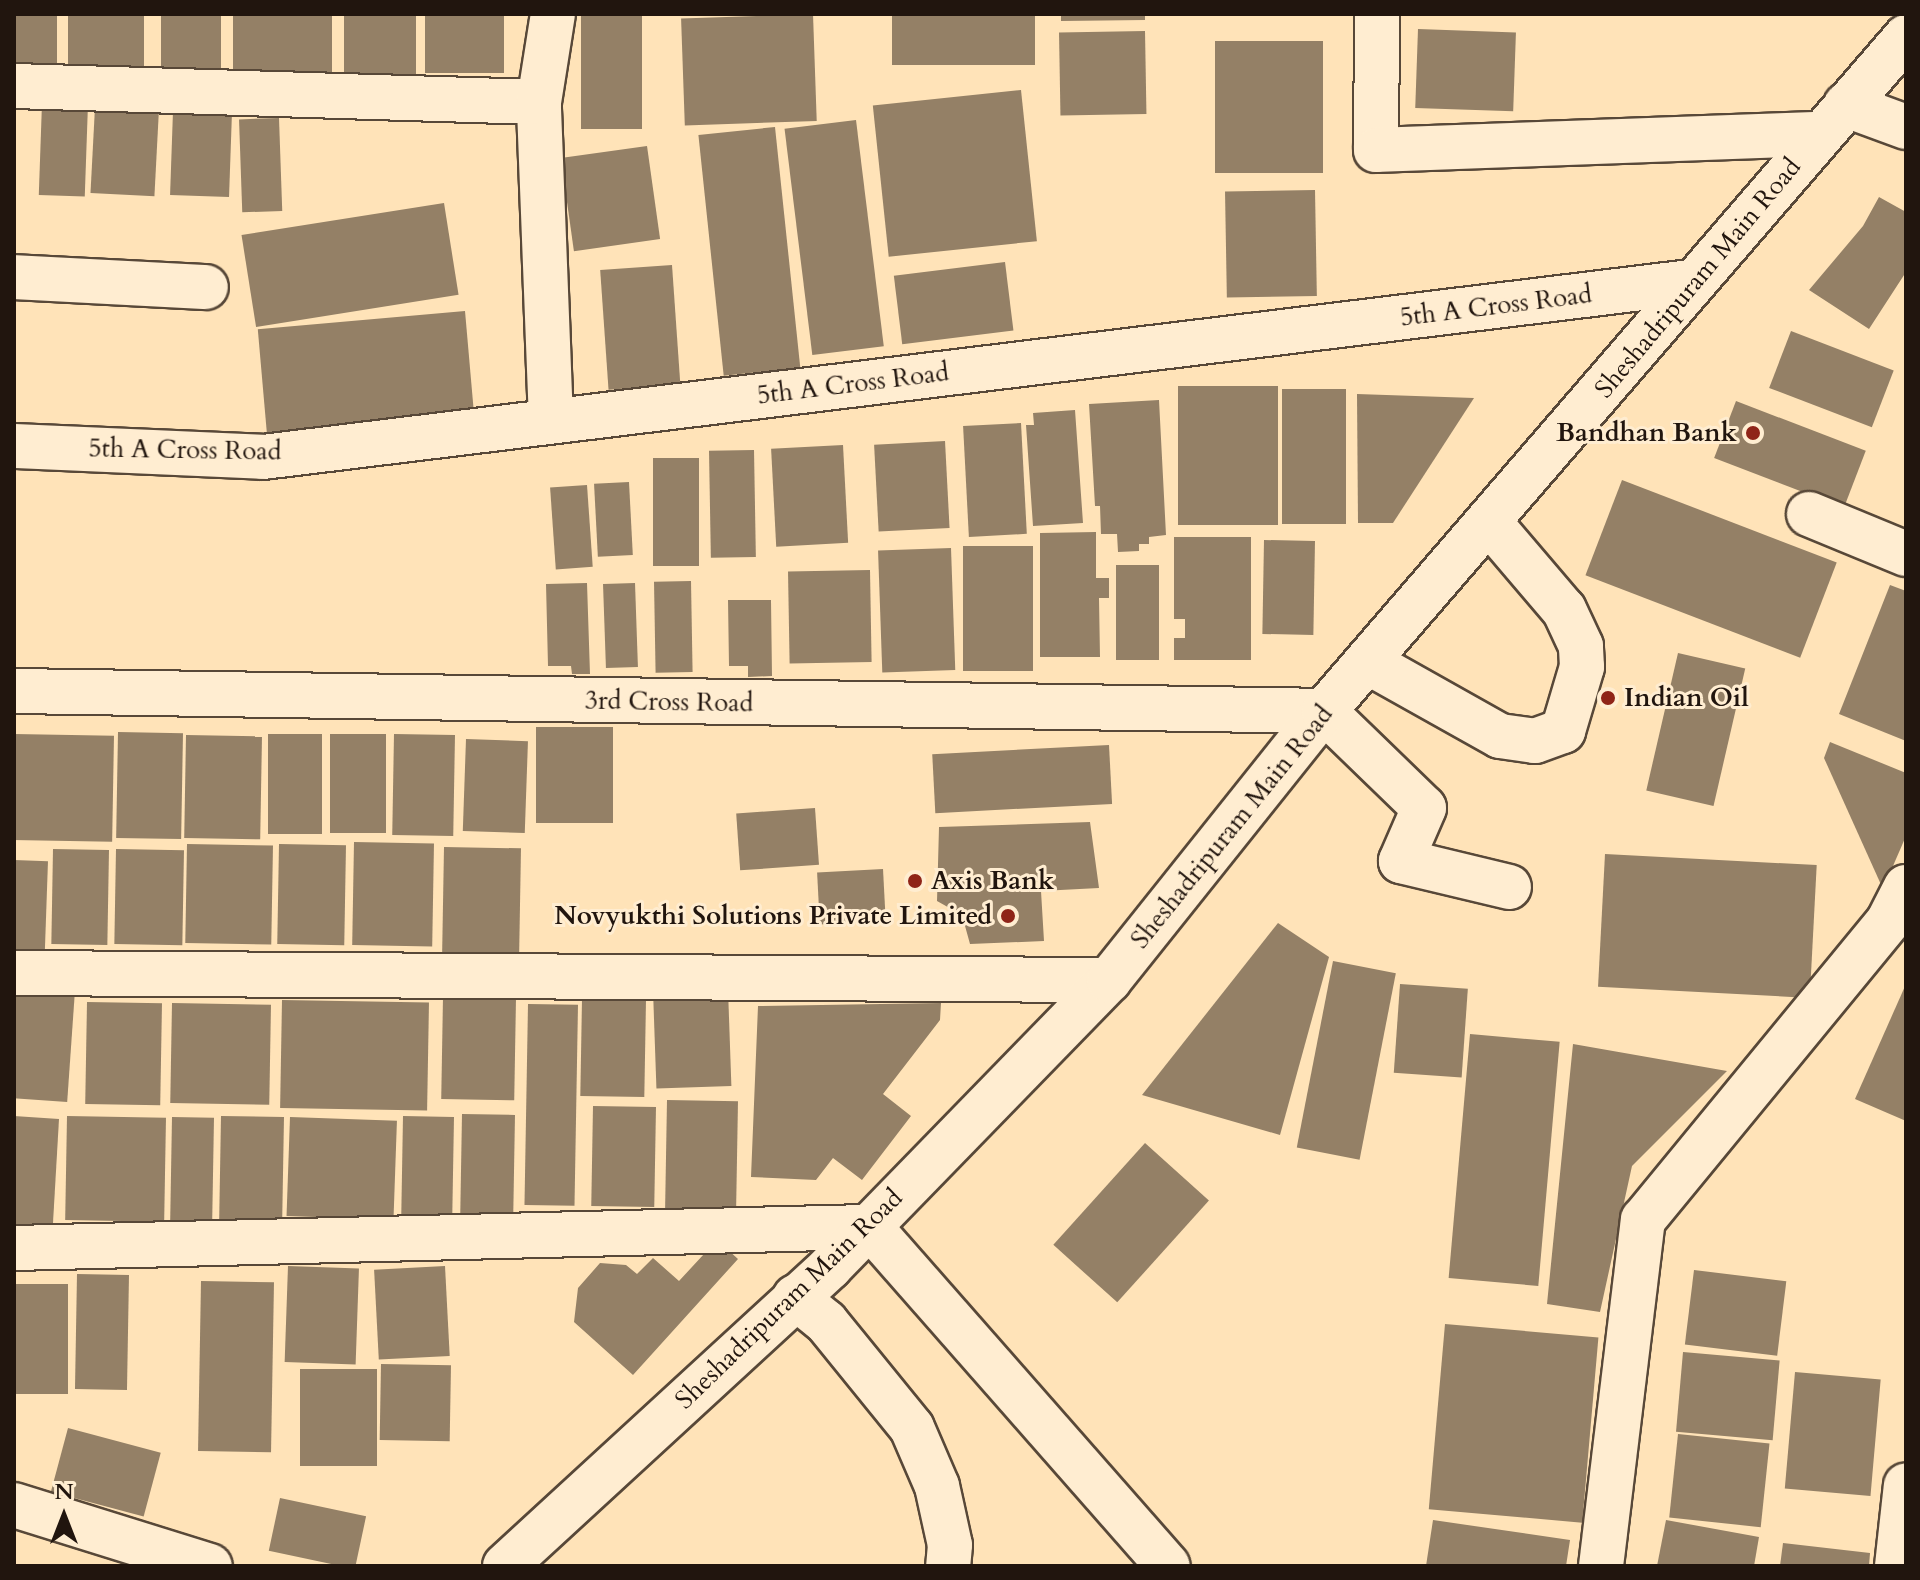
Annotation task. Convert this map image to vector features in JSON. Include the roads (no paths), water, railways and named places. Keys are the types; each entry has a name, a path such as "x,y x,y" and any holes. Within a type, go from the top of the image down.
{"street":[{"path":"551,421 539,102 553,14"},
{"path":"1377,14 1376,150 1833,120 1906,127"},
{"name":"Sheshadripuram Main Road","path":"514,1563 870,1227 1109,980 1324,711 1489,522 1690,282 1906,37"},
{"path":"14,86 539,102"},
{"path":"14,277 206,287"},
{"name":"5th A Cross Road","path":"14,446 263,457 1690,282"},
{"path":"1809,514 1906,554"},
{"path":"1368,662 1500,736 1535,741 1563,731 1582,667 1581,646 1564,610 1489,522"},
{"name":"3rd Cross Road","path":"14,691 1324,711"},
{"path":"1324,711 1424,808 1401,861 1509,887"},
{"path":"1601,1566 1643,1220 1900,911"},
{"path":"14,973 1109,980"},
{"path":"14,1248 870,1227 1168,1566"},
{"path":"795,1297 826,1322 912,1428 937,1486 950,1545 948,1566"},
{"path":"1897,1566 1906,1485"},
{"path":"14,1505 210,1566"}],"place":[{"name":"Bandhan Bank","path":"1753,433"},
{"name":"Indian Oil","path":"1608,698"},
{"name":"Axis Bank","path":"915,881"},
{"name":"Novyukthi Solutions Private Limited","path":"1008,916"}]}
